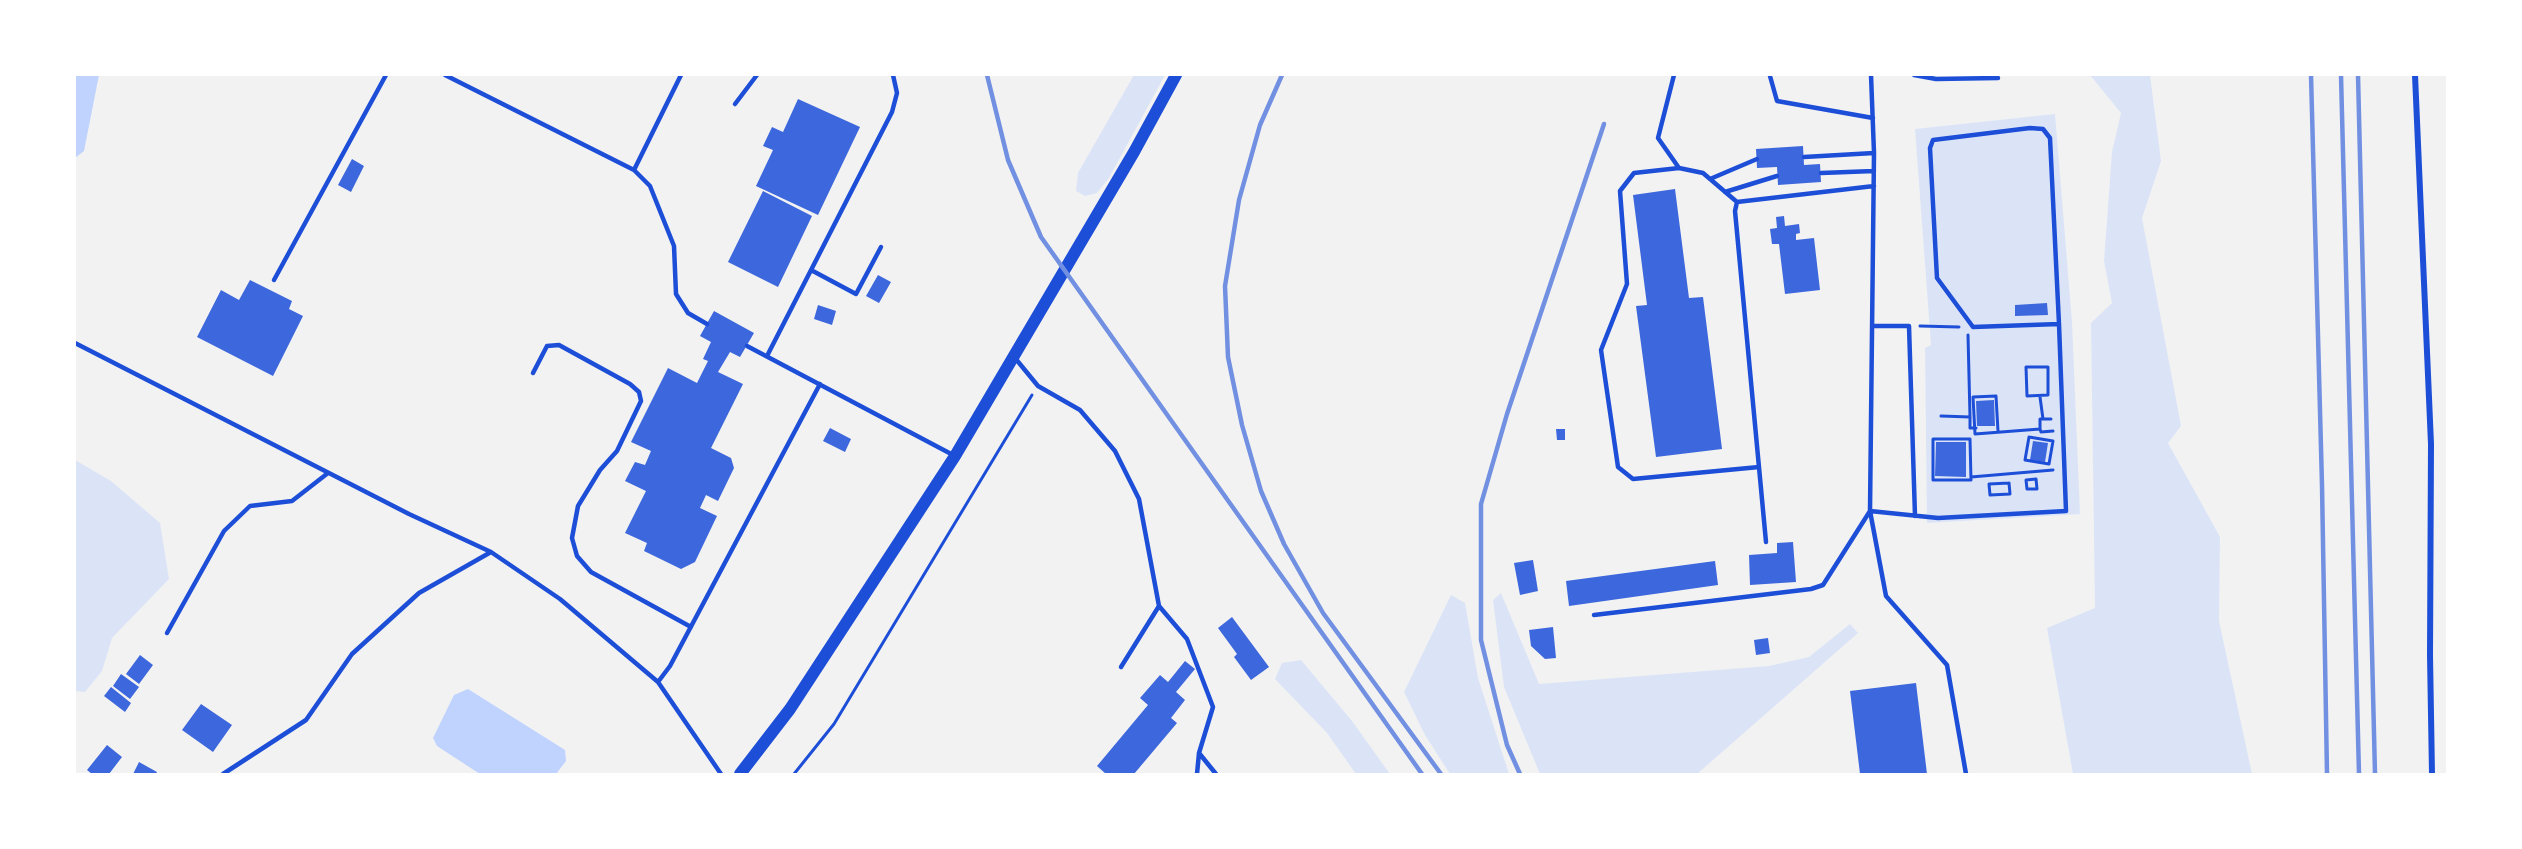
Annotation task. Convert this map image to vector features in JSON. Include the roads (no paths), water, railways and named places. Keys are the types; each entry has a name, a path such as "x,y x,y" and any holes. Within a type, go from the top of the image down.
{"main road":[{"path":"740,774 790,709 955,456 1176,75"}],"street":[{"path":"2415,75 2431,444 2432,774"}],"lane":[{"path":"274,280 387,75"},
{"path":"445,75 634,170 650,186 674,246 675,294 688,313 707,324"},
{"path":"634,170 681,75"},
{"path":"735,104 757,75"},
{"path":"767,356 892,112 897,93 893,75"},
{"path":"1674,75 1658,138 1678,168"},
{"path":"1871,75 1874,186 1870,511 1886,596 1947,665 1966,774"},
{"path":"1914,75 1936,79 1998,78"},
{"path":"1770,76 1777,101 1873,118"},
{"path":"1870,511 1938,518 2066,511 2059,324 2050,138 2043,129 2030,128 1933,140 1930,148 1937,278 1973,327 2059,324"},
{"path":"1804,157 1874,153"},
{"path":"1710,179 1757,159"},
{"path":"1759,467 1633,479 1618,467 1601,350 1627,284 1620,191 1634,173 1678,168 1703,173 1737,202 1874,186"},
{"path":"1821,173 1874,171"},
{"path":"1725,192 1777,176"},
{"path":"1737,202 1735,211 1766,542"},
{"path":"811,270 856,294 881,247"},
{"path":"1872,326 1909,326 1915,516"},
{"path":"75,343 409,514 491,552 560,599 658,682 720,774"},
{"path":"533,373 547,346 559,345 630,384 639,392 641,401 617,451 600,470 578,506 572,538 577,556 591,572 691,627"},
{"path":"747,346 955,456"},
{"path":"1014,356 1038,386 1080,410 1114,451 1139,499 1159,606 1187,639 1213,707 1199,753 1197,774"},
{"path":"658,682 670,666 820,384"},
{"path":"167,633 224,531 250,506 292,501 328,473"},
{"path":"1594,615 1811,589 1823,585 1870,511"},
{"path":"223,774 306,720 352,654 419,593 491,552"},
{"path":"1121,667 1159,606"},
{"path":"1199,753 1216,774"}],"water":[{"path":"75,75 99,75 84,151 75,158"},
{"path":"468,689 565,750 566,761 556,774 480,774 437,746 433,738 454,695"}],"railway":[{"path":"987,75 1008,160 1041,237 1422,774"},
{"path":"1282,75 1260,125 1239,200 1225,286 1228,357 1242,425 1261,491 1284,544 1323,613 1441,774"},
{"path":"2311,75 2327,774"},
{"path":"2341,75 2359,774"},
{"path":"2358,75 2375,774"},
{"path":"1520,774 1507,745 1481,640 1481,504 1507,414 1604,124"}]}
